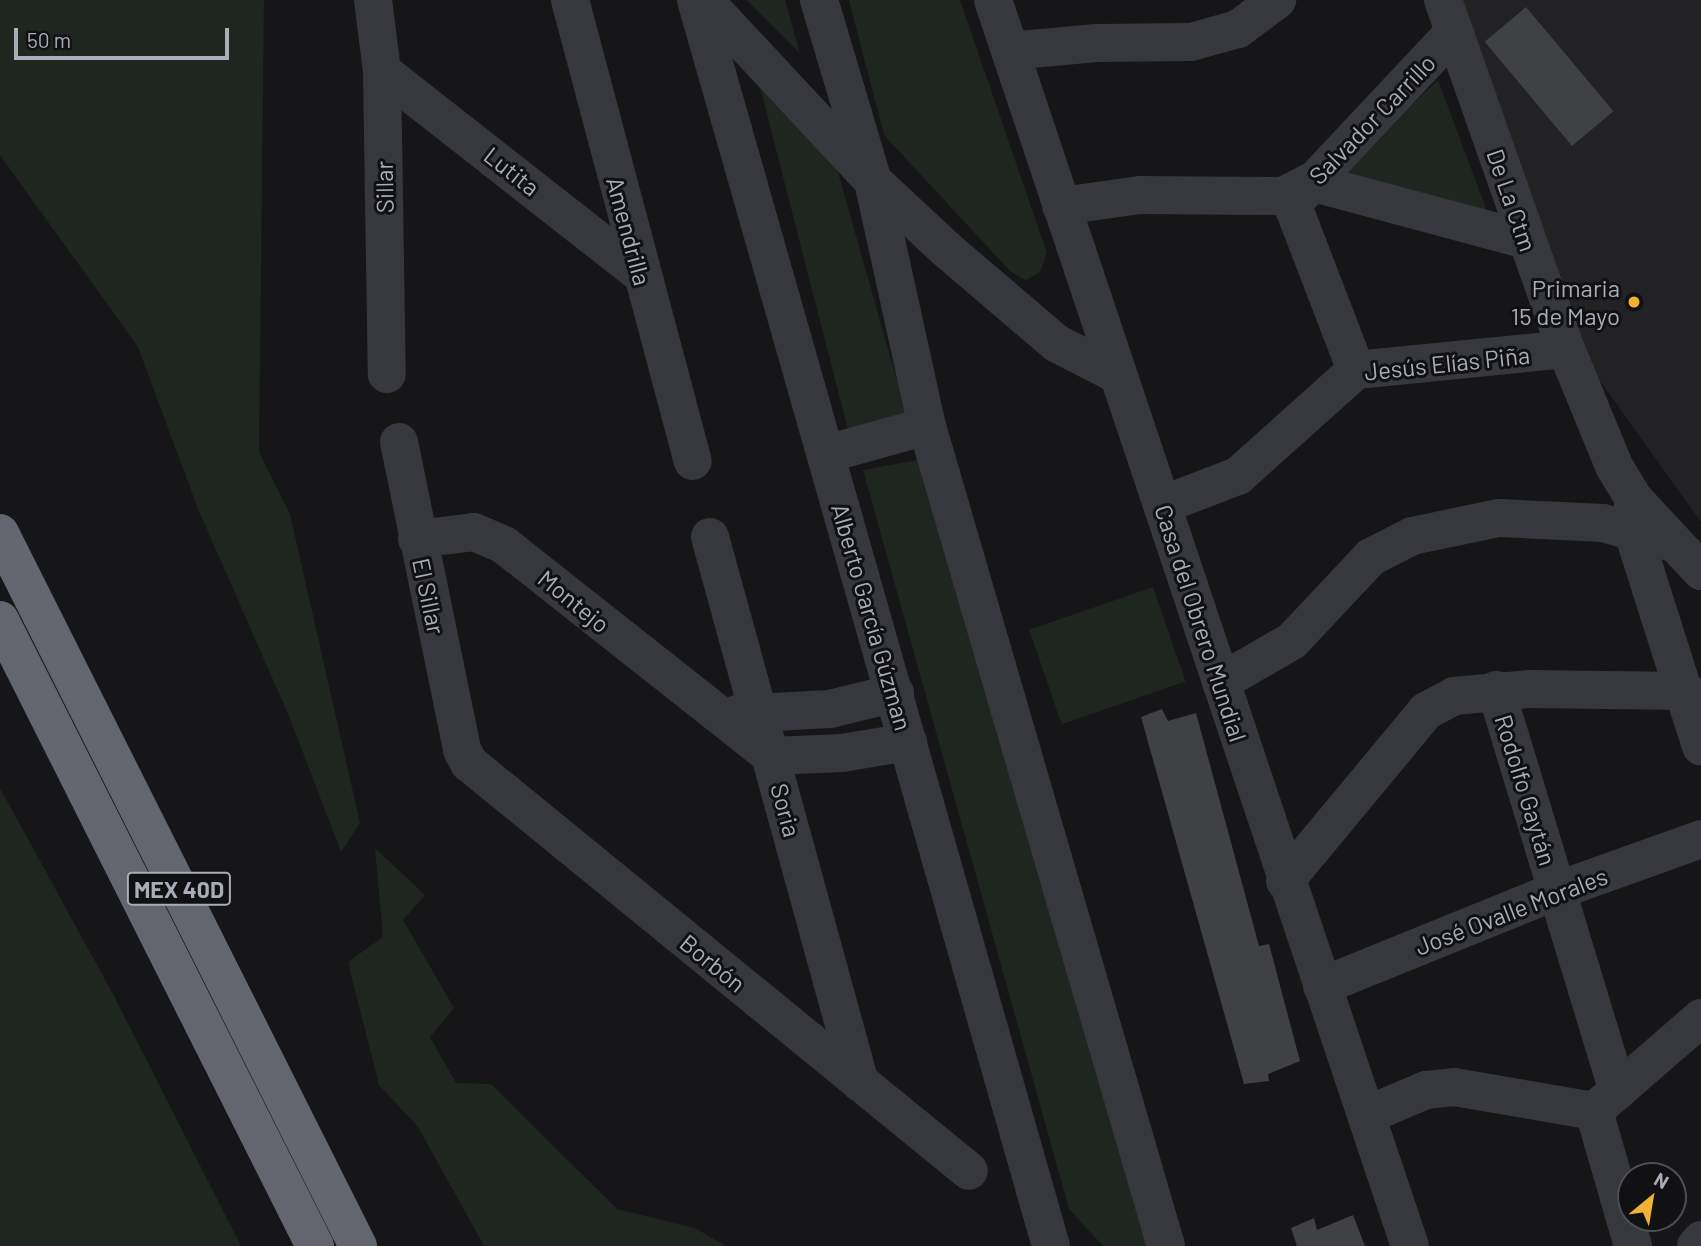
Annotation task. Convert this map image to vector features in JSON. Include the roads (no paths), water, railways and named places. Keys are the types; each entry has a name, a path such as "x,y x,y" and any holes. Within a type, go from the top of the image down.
{"highway":[{"name":"MEX 40D","path":"0,533 358,1246"},
{"name":"MEX 40D","path":"0,620 315,1246"}],"street":[{"name":"Sillar","path":"373,0 382,71 387,374"},
{"name":"Amendrilla","path":"570,0 640,274 693,461"},
{"name":"Alberto García Gúzman","path":"696,0 1054,1242"},
{"path":"704,0 873,181 1056,343 1116,374"},
{"path":"819,0 873,181 927,426 1166,1246"},
{"name":"Casa del Obrero Mundial","path":"993,0 1285,881 1410,1246"},
{"path":"1010,51 1097,43 1191,42 1233,15 1277,0"},
{"name":"Salvador Carrillo","path":"1295,195 1448,17"},
{"name":"De La Ctm","path":"1448,17 1566,349 1632,513 1675,544 1701,571"},
{"name":"Lutita","path":"382,71 640,274"},
{"path":"1061,206 1140,195 1295,195 1526,240"},
{"path":"1295,195 1356,370"},
{"name":"Jesús Elías Piña","path":"1162,505 1238,476 1356,370 1566,349"},
{"path":"826,454 927,426"},
{"name":"El Sillar","path":"399,442 462,750"},
{"path":"1221,682 1292,641 1371,557 1412,536 1499,518 1632,513 1701,746"},
{"name":"Montejo","path":"417,539 474,532 504,545 713,713 771,756"},
{"name":"Soria","path":"710,537 860,1083"},
{"path":"1285,881 1426,711 1454,696 1496,690 1686,691"},
{"name":"Rodolfo Gaytán","path":"1496,690 1556,891 1606,1101 1626,1244"},
{"path":"713,713 761,715 830,709 895,693"},
{"path":"771,756 842,753 908,742"},
{"name":"Borbón","path":"462,750 479,774 969,1171"},
{"name":"José Ovalle Morales","path":"1322,986 1556,891 1701,839"},
{"path":"1367,1115 1426,1090 1454,1087 1606,1101 1701,1018"},
{"path":"1696,1246 1701,1240"}],"place":[{"name":"Primaria 15 de Mayo","path":"1634,302"}]}
